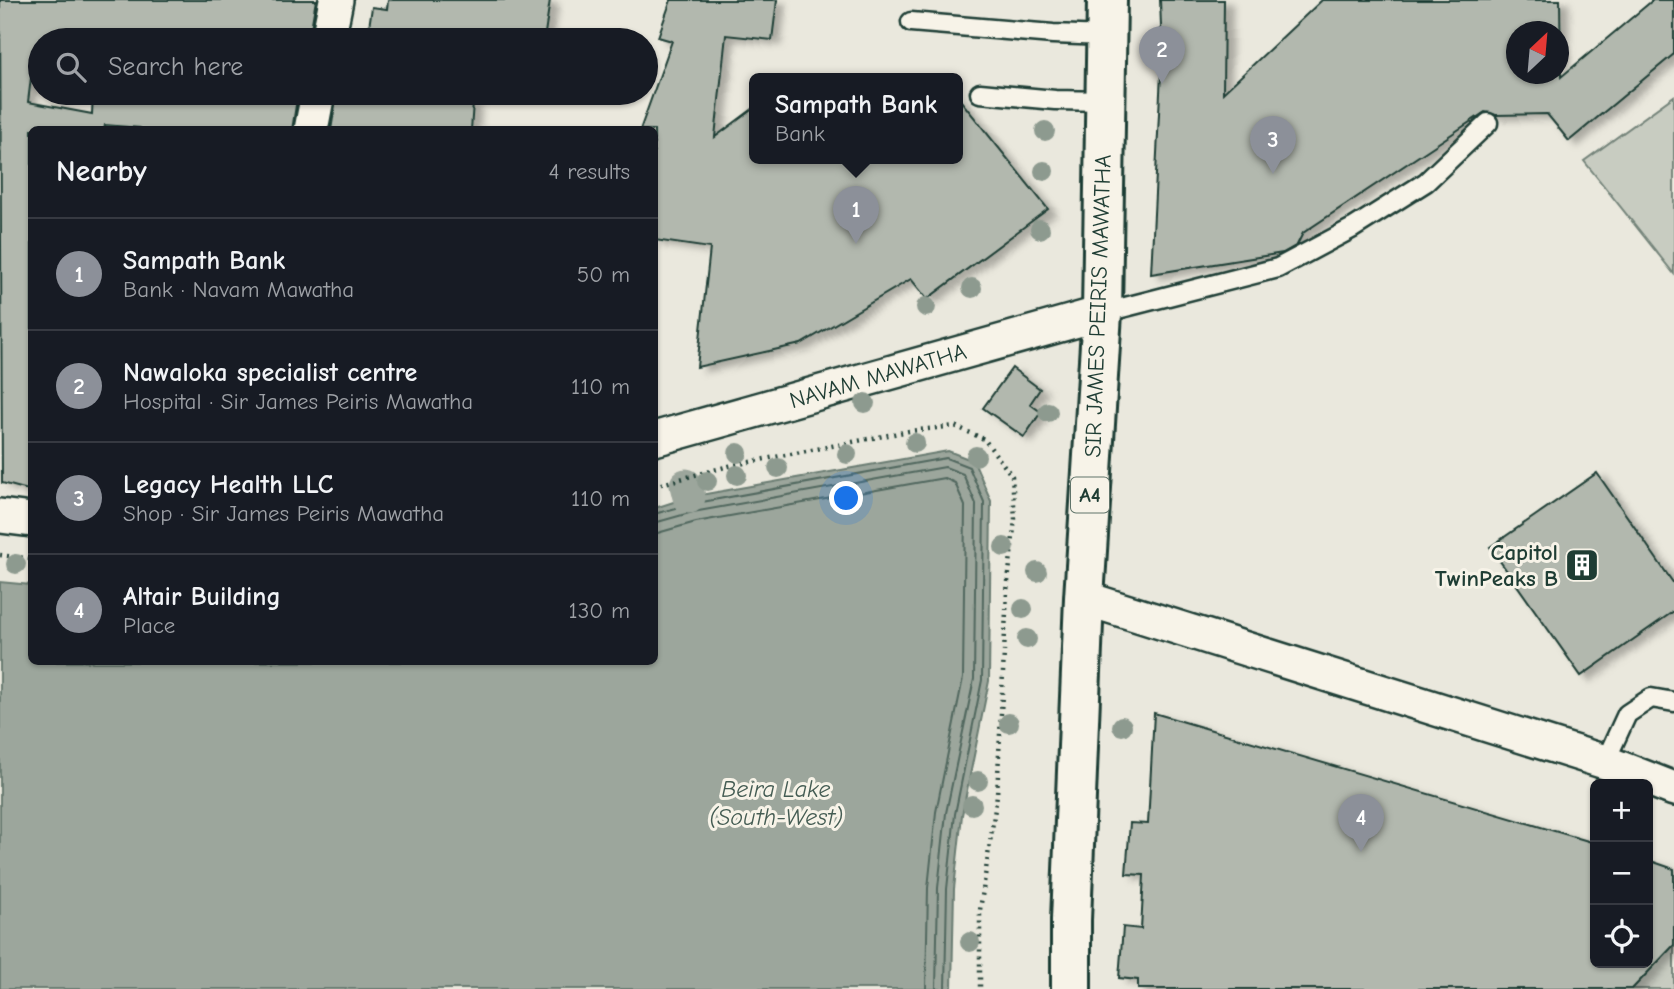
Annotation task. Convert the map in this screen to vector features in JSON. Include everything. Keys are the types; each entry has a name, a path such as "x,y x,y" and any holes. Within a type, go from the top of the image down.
{"highway":[{"name":"SIR JAMES PEIRIS MAWATHA","path":"1071,989 1071,920 1084,598 1102,313 1106,18"}],"street":[{"path":"330,28 336,0"},
{"path":"311,126 315,105"},
{"name":"NAVAM MAWATHA","path":"658,431 1102,313"},
{"path":"0,516 28,520"},
{"path":"1084,598 1605,762 1674,789"}],"lane":[{"path":"911,22 1053,34 1106,18"},
{"path":"980,93 1055,100 1104,101"},
{"path":"1102,313 1278,268 1353,228 1426,181 1488,123"},
{"path":"1605,762 1627,714 1651,698 1674,702"}],"path":[{"path":"658,485 729,466 909,431 955,426 984,439 1012,476 1015,519 1007,591 997,795 980,910 981,989"},
{"path":"0,555 28,558"}],"shaded area":[{"path":"1674,96 1674,274 1584,161"},
{"path":"1674,945 1674,989 1632,989 1653,968"}],"water":[{"name":"Beira Lake (South-West)","path":"948,451 974,461 991,501 989,681 962,815 954,889 952,989 0,989 0,582 28,585 28,665 658,665 658,507 689,497"}],"building":[{"path":"0,0 316,0 311,28 28,28 28,105 44,105 92,114 92,105 296,105 293,126 28,126 28,490 2,483"},
{"path":"388,0 550,0 546,28 369,28 372,7 387,9"},
{"path":"671,0 777,0 772,40 726,35 715,137 749,112 749,164 963,164 963,103 1048,209 927,299 911,279 801,344 697,367 710,248 658,241 658,126 641,126 649,105 658,105 658,80 672,41 658,37"},
{"path":"1160,0 1224,0 1223,93 1322,0 1560,0 1560,21 1506,21 1506,84 1569,84 1569,70 1653,0 1674,0 1674,54 1569,141 1547,114 1496,115 1485,112 1303,233 1297,245 1283,253 1151,274 1162,53"},
{"path":"335,105 473,105 471,126 332,126"},
{"path":"1012,368 1040,389 1030,404 1041,412 1024,437 983,408"},
{"name":"Capitol TwinPeaks B","path":"1597,473 1674,584 1674,611 1581,676 1490,547"},
{"path":"1154,713 1590,842 1590,968 1652,968 1632,989 1138,989 1138,980 1119,978 1123,927 1141,929 1144,875 1126,874 1130,823 1148,824"},
{"path":"1653,862 1674,869 1674,945 1653,967"}],"waterway":[{"path":"686,485 689,497"}],"place":[{"name":"Nawaloka specialist centre","path":"1162,84"},
{"name":"Legacy Health LLC","path":"1273,174"},
{"name":"Sampath Bank","path":"856,244"},
{"name":"Capitol TwinPeaks B","path":"1582,565"},
{"name":"Altair Building","path":"1361,852"}]}
